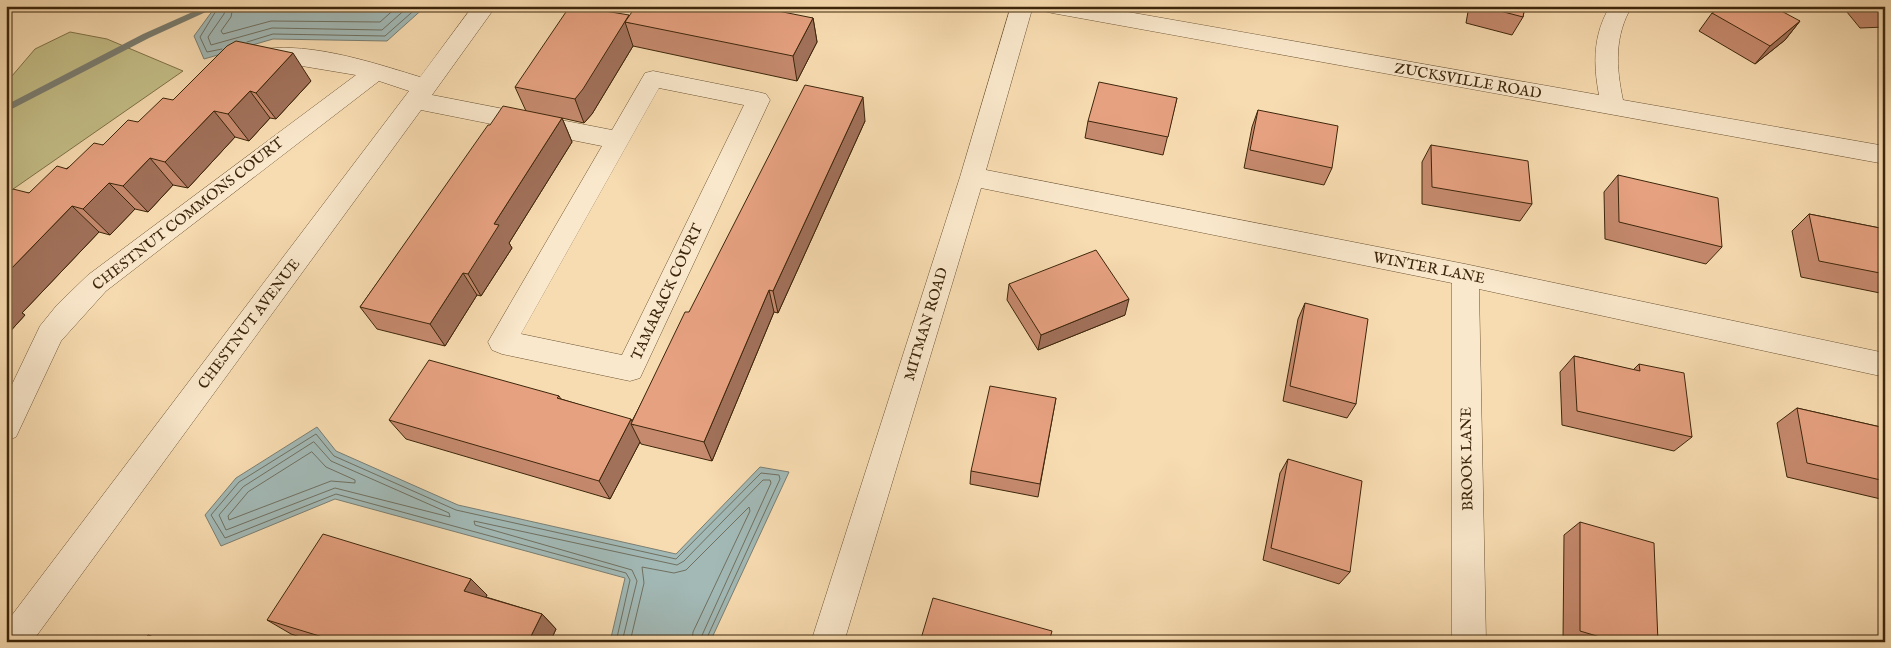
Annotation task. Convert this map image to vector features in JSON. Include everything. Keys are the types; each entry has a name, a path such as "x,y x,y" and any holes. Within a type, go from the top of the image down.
{"street":[{"name":"CHESTNUT AVENUE","path":"12,642 485,6"},
{"name":"MITMAN ROAD","path":"827,642 972,177 1022,6"},
{"name":"ZUCKSVILLE ROAD","path":"1052,6 1885,155"},
{"path":"1613,107 1607,76 1607,39 1616,13 1621,6"},
{"path":"236,66 249,59 278,55 319,60 376,72 420,93 618,140"},
{"name":"CHESTNUT COMMONS COURT","path":"6,428 50,334 96,283 376,72"},
{"name":"TAMARACK COURT","path":"653,79 758,100 630,370 502,342 618,140 653,79"},
{"name":"WINTER LANE","path":"972,177 1465,276 1885,365"},
{"name":"BROOK LANE","path":"1465,276 1469,642"}],"shaded area":[{"path":"70,32 107,39 183,71 6,194 6,83 35,49"}],"water":[{"path":"216,6 426,6 387,41 273,39 204,59 194,36"},
{"path":"317,427 336,451 458,505 676,554 760,467 789,472 710,642 610,642 625,578 335,499 221,546 205,515 236,478"}],"building":[{"path":"570,6 629,15 575,99 515,87"},
{"path":"636,6 753,6 813,18 793,56 625,22"},
{"path":"1481,6 1525,6 1523,17"},
{"path":"1722,6 1772,6 1800,21 1770,46 1712,13"},
{"path":"1874,6 1885,6 1885,9 1877,10"},
{"path":"236,41 293,53 256,93 250,91 228,114 214,111 165,162 150,158 123,186 109,183 83,209 72,206 6,274 6,196 13,189 29,193 57,166 67,169 94,143 103,145 128,120 138,122 163,98 173,100 227,46"},
{"path":"1099,82 1177,98 1168,137 1088,121"},
{"path":"805,85 863,97 773,291 769,290 704,442 631,424 685,312 689,312"},
{"path":"503,106 562,118 494,224 499,225 468,274 463,273 430,324 360,307 488,125 490,125"},
{"path":"1258,110 1338,126 1332,168 1250,150"},
{"path":"1431,145 1528,161 1532,204 1432,187"},
{"path":"1618,175 1718,198 1722,247 1619,222"},
{"path":"1809,214 1885,229 1885,274 1819,261"},
{"path":"1096,250 1129,299 1041,335 1009,284"},
{"path":"1305,303 1368,319 1356,404 1290,386"},
{"path":"1574,356 1640,371 1639,364 1684,373 1692,437 1577,411"},
{"path":"429,360 559,396 557,398 631,419 599,481 389,420"},
{"path":"990,386 1056,398 1040,484 971,471"},
{"path":"1797,408 1885,428 1885,481 1807,463"},
{"path":"1288,459 1362,481 1350,572 1271,548"},
{"path":"1580,522 1654,543 1658,642 1617,642 1580,631"},
{"path":"323,534 471,579 464,591 542,614 528,642 339,642 267,620"},
{"path":"933,598 1052,631 1049,642 920,642"},
{"path":"148,635 169,642 143,642"}],"waterway":[{"path":"6,109 146,36 215,6"}]}
